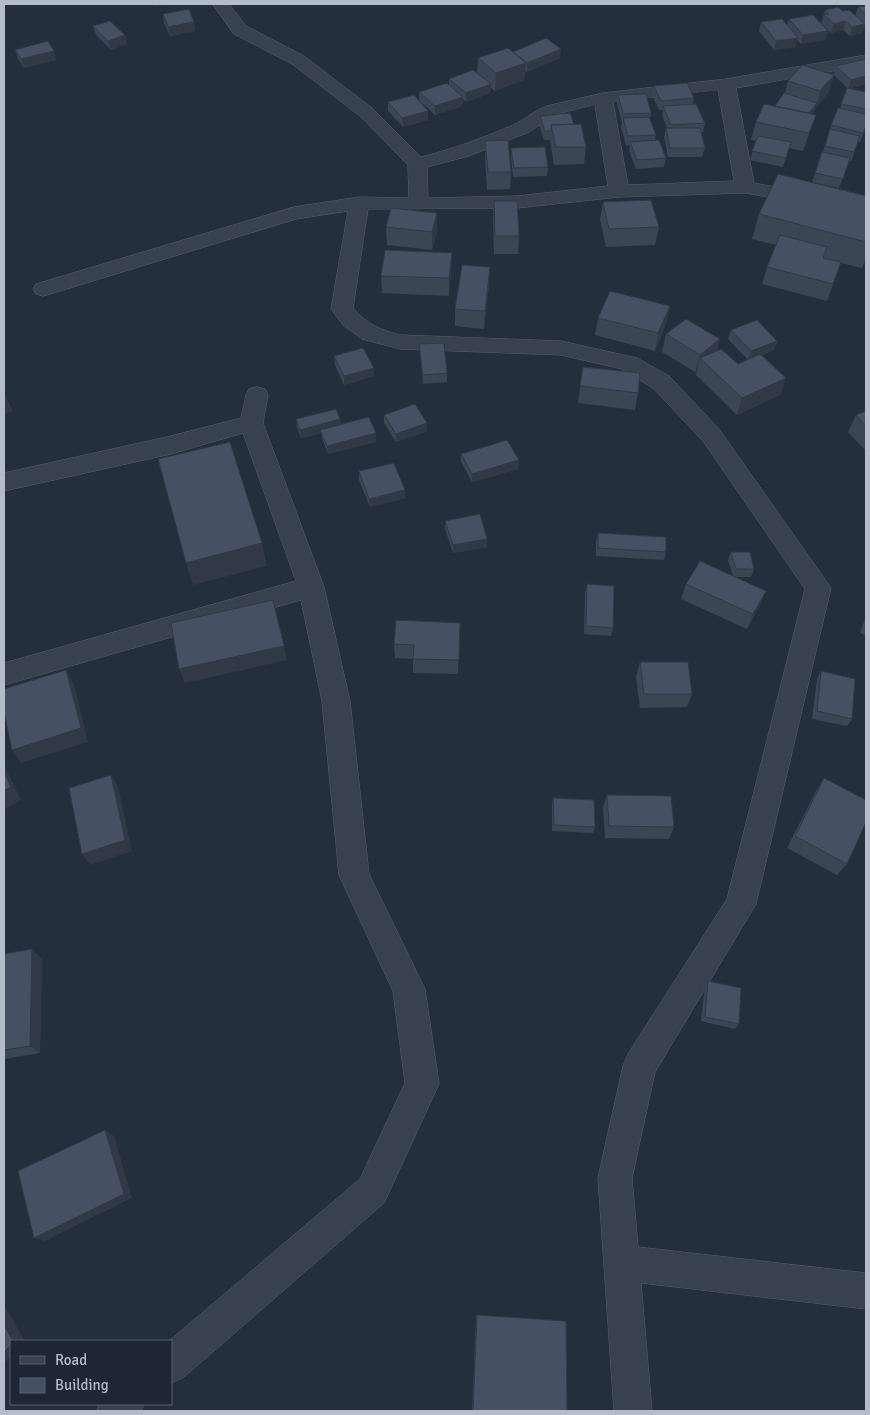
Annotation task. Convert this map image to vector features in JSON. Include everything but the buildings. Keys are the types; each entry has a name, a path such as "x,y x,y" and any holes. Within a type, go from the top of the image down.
{"street":[{"path":"221,4 240,30 298,60 366,112 417,164 419,204"},
{"path":"417,164 462,152 522,128 551,110 603,98 726,84 866,60"},
{"path":"726,84 744,187"},
{"path":"603,98 619,190"},
{"path":"43,289 294,213 359,203 518,202 619,190 744,187 788,195 866,218"},
{"path":"359,203 342,309 351,320 370,334 400,342 561,348 629,363 661,382 711,435 818,588 741,904 640,1066 615,1178 633,1411"},
{"path":"4,482 171,445 254,409 311,587 336,701 354,875 409,989 422,1084 372,1191 172,1363"},
{"path":"4,674 311,587"},
{"path":"622,1262 866,1291"}]}
